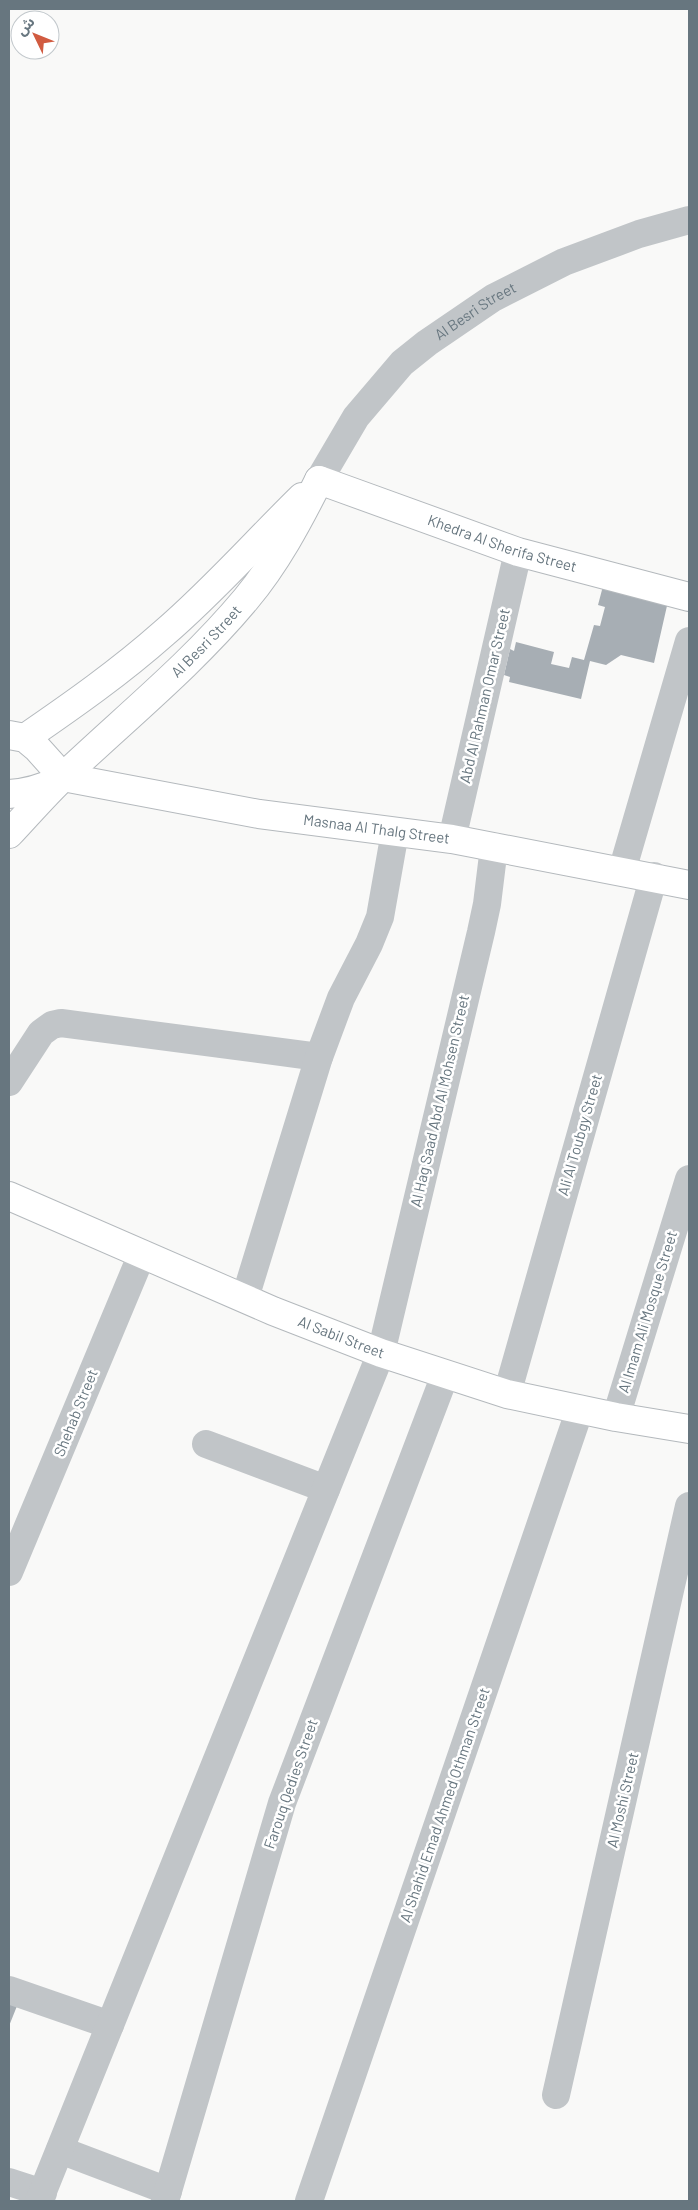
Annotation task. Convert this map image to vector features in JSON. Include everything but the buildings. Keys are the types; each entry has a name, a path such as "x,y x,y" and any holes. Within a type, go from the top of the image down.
{"street":[{"name":"Al Besri Street","path":"63,777 191,660 247,598 275,561 356,417 402,364 427,343 493,298 564,262 639,234 689,220"},
{"name":"Al Besri Street","path":"17,737 118,672 166,632 205,596 319,480"},
{"name":"Khedra Al Sherifa Street","path":"319,480 518,552 689,597"},
{"name":"Abd Al Rahman Omar Street","path":"452,839 518,552"},
{"path":"622,871 689,640"},
{"path":"17,737 37,748 63,777"},
{"path":"9,794 27,793 46,787 63,777"},
{"path":"9,834 63,777"},
{"name":"Masnaa Al Thalg Street","path":"63,777 260,814 452,839 689,884"},
{"path":"245,1298 319,1058 341,998 369,944 380,916 395,832"},
{"name":"Al Hag Saad Abd Al Mohsen Street","path":"41,2197 381,1353 483,923 494,847"},
{"name":"Ali Al Toubgy Street","path":"507,1394 654,876"},
{"path":"9,1082 41,1033 52,1025 61,1024 319,1058"},
{"name":"Al Imam Ali Mosque Street","path":"616,1416 689,1180"},
{"name":"Al Sabil Street","path":"9,1196 245,1298 381,1353 444,1375 507,1394 616,1416 689,1428"},
{"name":"Shehab Street","path":"9,1572 142,1254"},
{"name":"Farouq Qedies Street","path":"166,2196 282,1803 444,1375"},
{"name":"Al Shahid Emad Ahmed Othman Street","path":"308,2201 580,1409"},
{"path":"206,1444 326,1489"},
{"name":"Al Moshi Street","path":"556,2094 689,1506"},
{"path":"9,1990 110,2025"},
{"path":"60,2150 166,2196"},
{"path":"9,2182 41,2197"}]}
